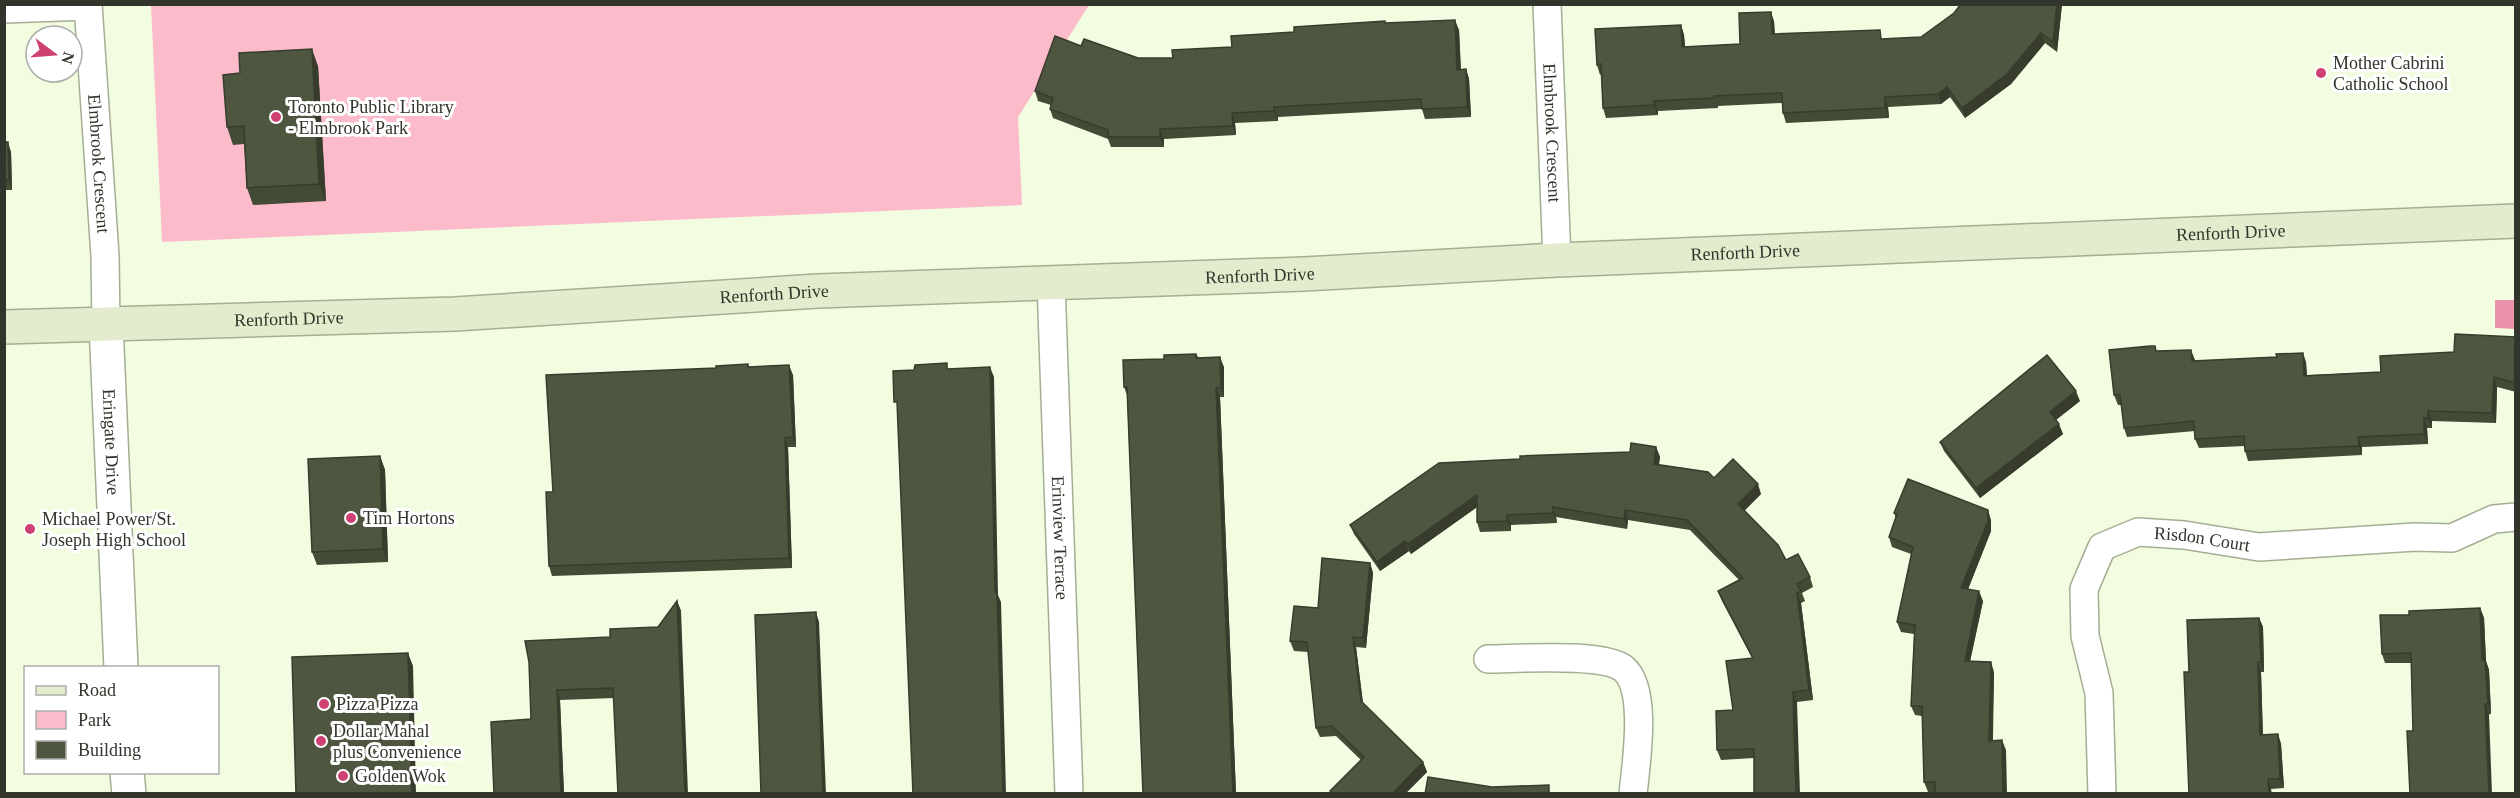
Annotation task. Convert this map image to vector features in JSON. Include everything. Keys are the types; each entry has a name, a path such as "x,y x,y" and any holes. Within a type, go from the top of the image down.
{"main road":[{"name":"Renforth Drive","path":"4,327 454,314 818,291 1304,274 1557,260 2516,221"}],"street":[{"name":"Elmbrook Crescent","path":"1547,4 1557,260"},
{"name":"Elmbrook Crescent","path":"88,5 105,256 106,324"},
{"path":"4,9 88,5"},
{"name":"Erinview Terrace","path":"1051,283 1069,794"},
{"name":"Eringate Drive","path":"106,324 121,666"},
{"name":"Risdon Court","path":"2102,794 2099,693 2085,636 2084,589 2102,547 2138,532 2184,535 2259,547 2415,537 2452,538 2494,519 2516,517"},
{"path":"1488,659 1579,658 1604,661 1624,669 1635,687 1638,712 1637,763 1633,794"},
{"path":"127,774 129,794"}],"green space":[{"path":"151,5 1089,5 1018,117 1022,205 162,242"}],"shaded area":[{"path":"2495,300 2515,300 2515,329 2495,328"}],"building":[{"path":"1961,4 2057,4 2053,42 2041,33 2007,74 1962,108 1947,87 1938,94 1885,97 1885,108 1783,113 1782,93 1654,101 1654,105 1603,108 1601,64 1597,65 1595,29 1681,25 1682,47 1740,44 1739,13 1771,12 1772,34 1880,30 1881,39 1921,37 1954,13"},
{"path":"1455,20 1457,70 1466,69 1467,107 1422,109 1421,99 1274,107 1274,111 1232,113 1233,126 1160,129 1160,137 1108,137 1108,130 1050,109 1053,98 1035,91 1055,36 1081,46 1084,39 1138,58 1173,58 1172,50 1232,47 1231,36 1294,32 1294,27 1385,21 1385,23"},
{"name":"Toronto Public Library - Elmbrook Park","path":"312,49 319,184 247,188 244,126 227,127 223,75 240,73 239,53"},
{"path":"4,142 8,142 9,180 4,180"},
{"path":"2455,334 2516,337 2516,383 2494,377 2492,413 2428,411 2428,418 2424,418 2424,434 2358,437 2359,446 2245,451 2244,436 2195,439 2194,421 2124,428 2120,394 2114,395 2109,350 2155,346 2156,351 2191,350 2192,361 2277,357 2276,354 2303,353 2304,376 2381,372 2380,356 2454,352"},
{"path":"1196,354 1196,358 1220,357 1221,387 1216,388 1233,794 1143,794 1127,387 1124,387 1123,360 1164,359 1164,355"},
{"path":"2047,355 2076,391 2050,412 2059,424 1976,488 1940,442"},
{"path":"947,363 947,369 990,367 995,592 997,592 1003,794 913,794 897,402 894,402 893,371 914,370 915,365"},
{"path":"748,364 748,367 789,365 793,437 785,438 789,558 549,566 546,492 553,492 546,375 716,368 716,366"},
{"path":"1631,443 1656,447 1654,464 1708,472 1714,478 1733,459 1758,484 1738,504 1778,545 1786,560 1798,554 1810,577 1797,584 1801,591 1797,593 1809,690 1793,692 1796,794 1754,794 1754,749 1717,750 1716,711 1733,710 1726,661 1753,658 1718,591 1743,578 1687,520 1625,510 1624,519 1553,507 1553,513 1507,515 1507,521 1477,522 1477,495 1408,544 1405,541 1377,562 1350,525 1439,463 1520,459 1520,456 1630,452"},
{"name":"Tim Hortons","path":"380,456 383,549 312,552 308,459"},
{"path":"1908,479 1988,510 1988,521 1961,588 1979,591 1965,661 1991,662 1989,741 2002,740 2003,794 1935,794 1935,782 1924,782 1922,706 1911,706 1915,625 1897,622 1913,547 1889,537 1897,514 1894,513"},
{"path":"1322,558 1370,563 1363,638 1353,637 1361,701 1423,762 1392,794 1333,794 1330,791 1364,757 1332,726 1316,728 1307,642 1290,641 1294,606 1318,608"},
{"path":"677,601 685,794 618,794 613,688 557,690 561,794 494,794 491,722 531,719 529,662 525,641 610,637 610,629 658,627"},
{"path":"2480,608 2482,660 2485,660 2488,704 2485,704 2489,794 2410,794 2407,731 2413,731 2411,653 2382,654 2380,615 2409,615 2409,611"},
{"path":"816,612 823,794 761,794 755,615"},
{"path":"2259,618 2260,735 2278,734 2280,779 2268,779 2269,794 2189,794 2184,672 2189,672 2187,620"},
{"path":"408,653 412,794 296,794 292,657"},
{"path":"1428,777 1492,787 1549,785 1549,794 1425,794"}],"place":[{"name":"Mother Cabrini Catholic School","path":"2321,73"},
{"name":"Toronto Public Library - Elmbrook Park","path":"276,117"},
{"name":"Tim Hortons","path":"351,518"},
{"name":"Michael Power/St. Joseph High School","path":"30,529"},
{"name":"Pizza Pizza","path":"324,704"},
{"name":"Dollar Mahal plus Convenience","path":"321,741"},
{"name":"Golden Wok","path":"343,776"}]}
